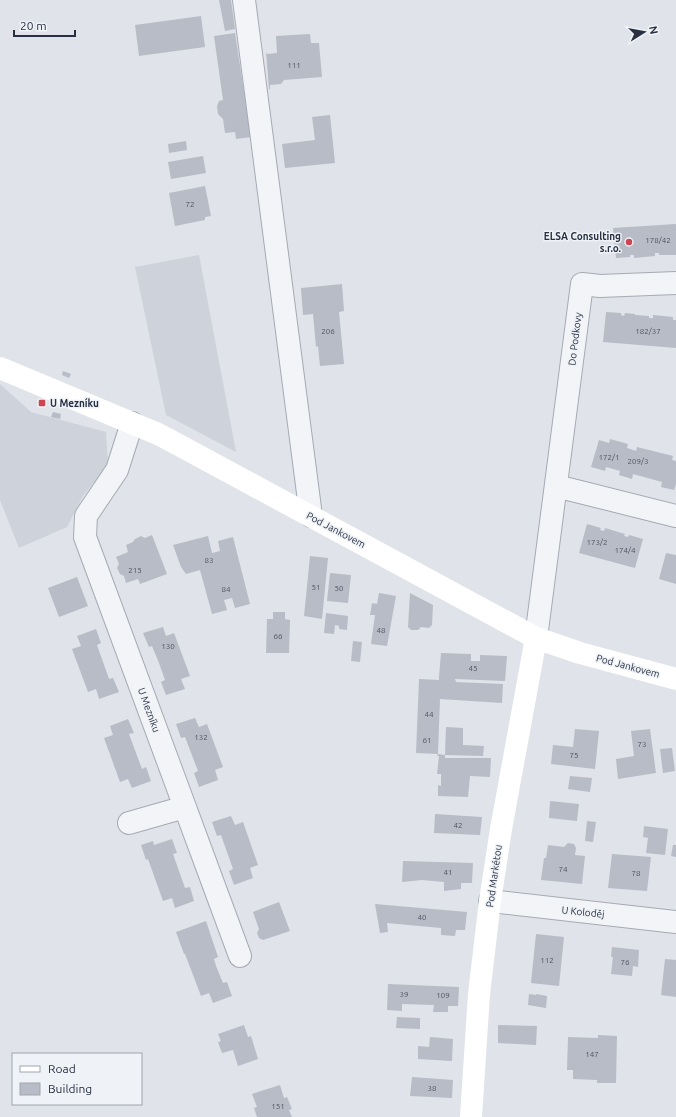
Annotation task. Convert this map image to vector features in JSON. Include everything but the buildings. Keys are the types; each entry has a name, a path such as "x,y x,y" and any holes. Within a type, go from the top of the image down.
{"street":[{"path":"244,0 311,516"},
{"name":"Do Podkovy","path":"536,638 582,284 600,286 676,283"},
{"name":"Pod Jankovem","path":"0,368 132,423 177,444 536,638 580,653 676,679"},
{"name":"U Mezníku","path":"132,423 118,470 86,516 85,536 240,956"},
{"path":"556,486 676,516"},
{"name":"Pod Markétou","path":"471,1117 479,994 490,901 501,829 536,638"},
{"path":"129,823 185,807"},
{"name":"U Koloděj","path":"490,901 676,922"}],"shaded area":[{"path":"199,255 236,452 166,415 135,267"},
{"path":"0,384 31,412 106,432 108,465 83,496 67,527 19,548 0,500"}],"place":[{"name":"ELSA Consulting s.r.o.","path":"629,242"},
{"name":"U Mezníku","path":"42,403"}]}
